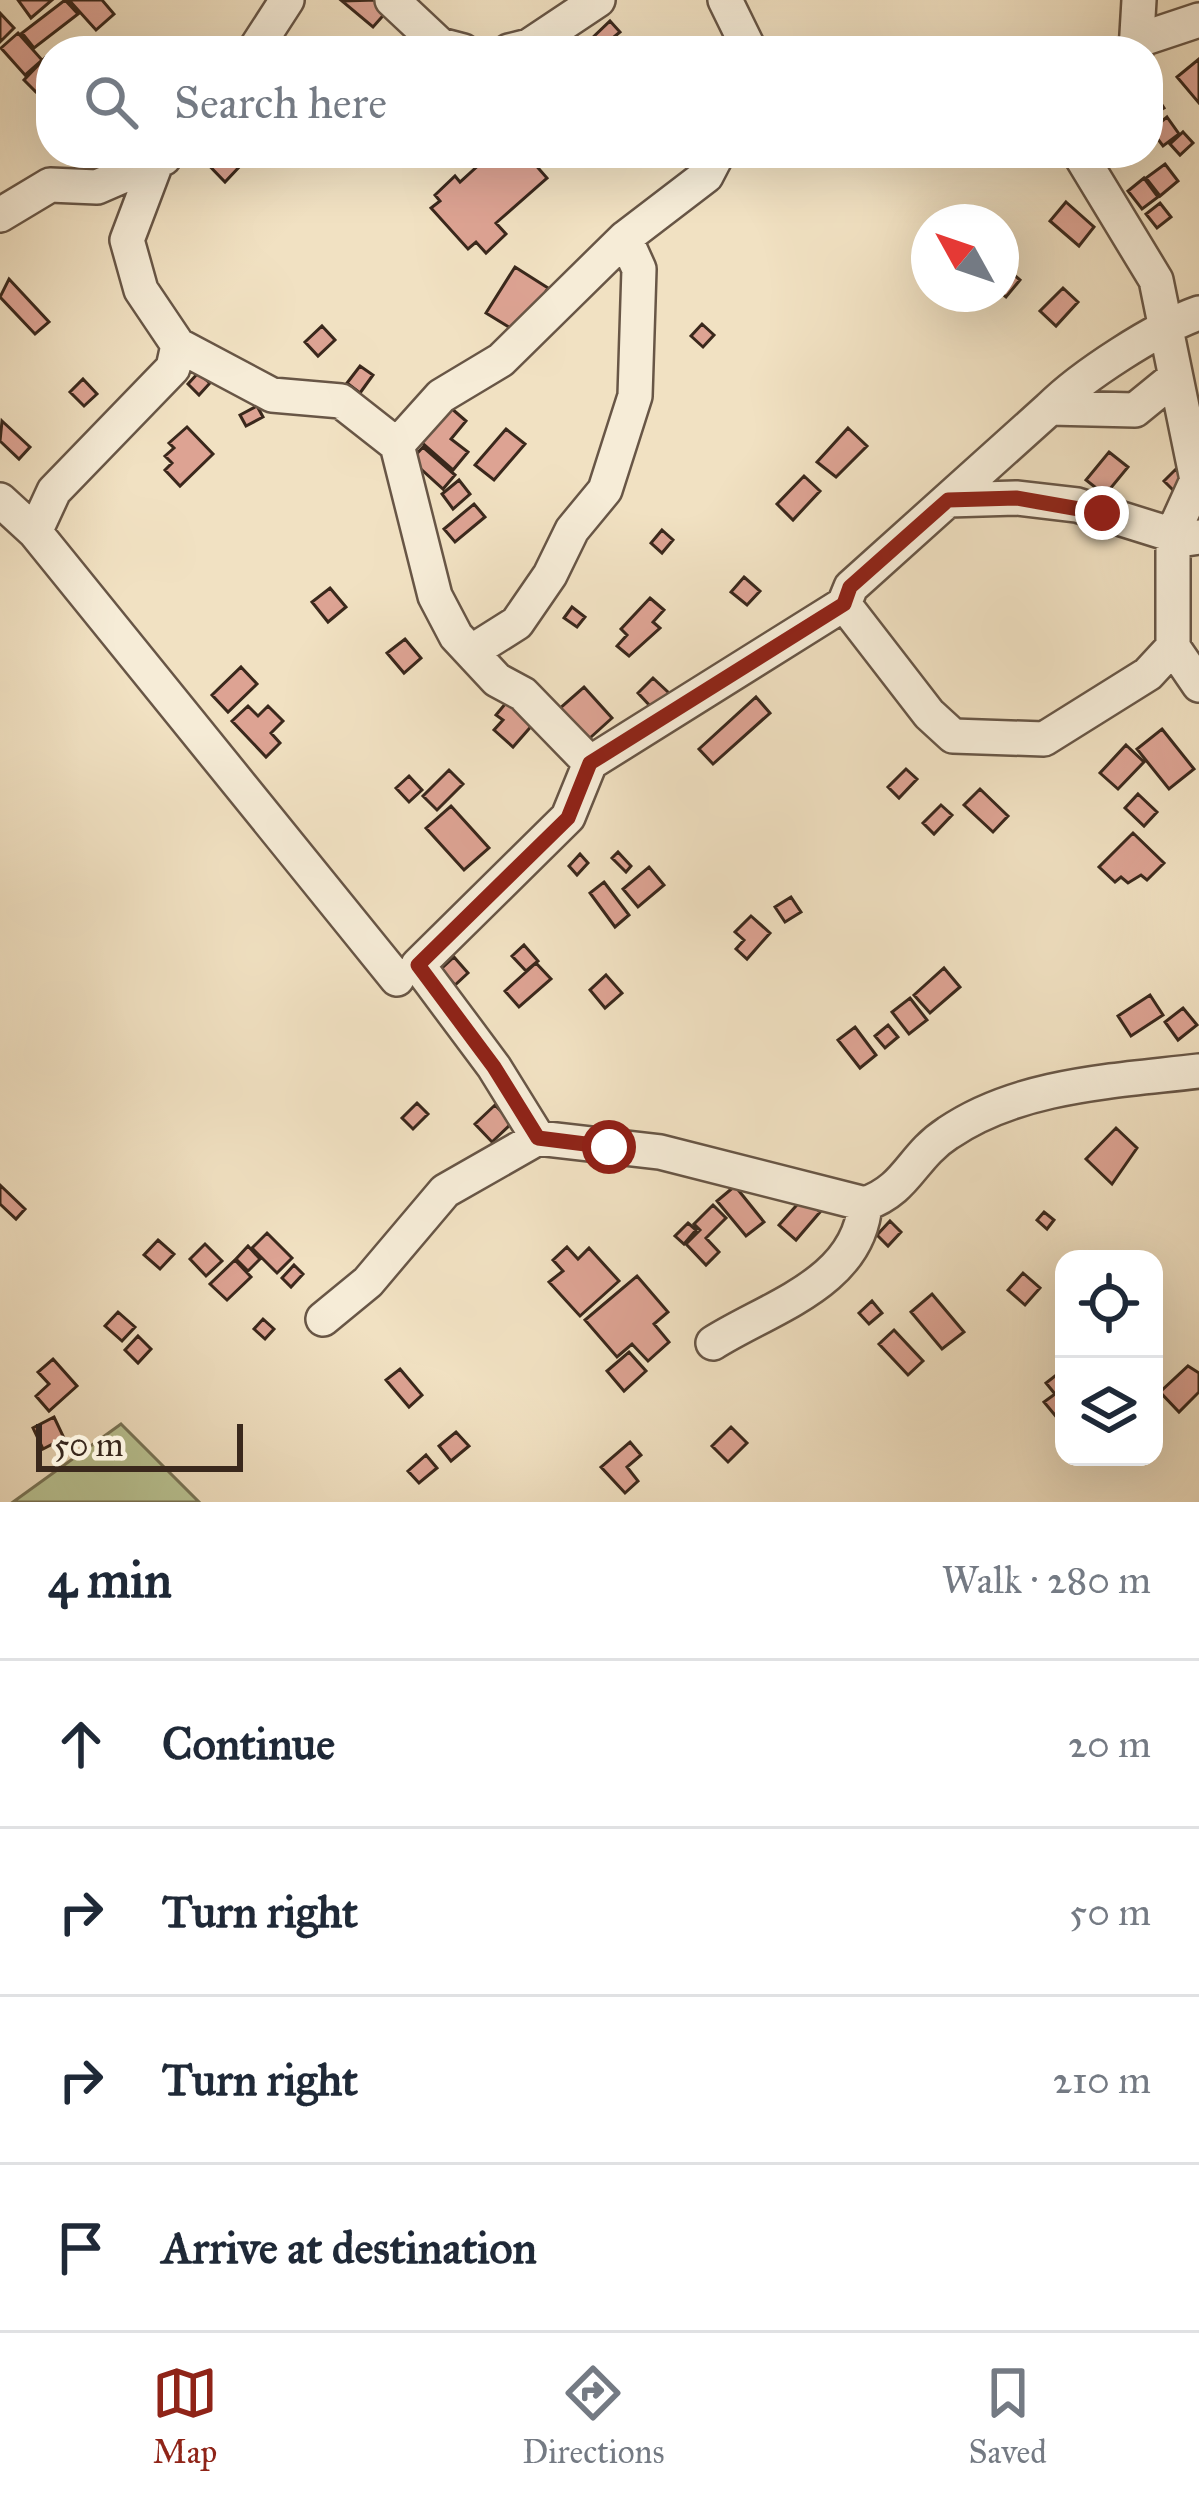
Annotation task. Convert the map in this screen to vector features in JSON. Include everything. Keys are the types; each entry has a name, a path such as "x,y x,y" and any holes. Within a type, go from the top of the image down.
{"street":[{"path":"263,36 286,0"},
{"path":"392,0 430,36"},
{"path":"544,36 598,0"},
{"path":"725,0 743,36"},
{"path":"1137,36 1139,0"},
{"path":"1160,36 1199,20"},
{"path":"0,215 50,185 97,187 143,168"},
{"path":"158,168 127,240 141,290 178,345 272,394 341,400 398,445 435,596 471,652 497,680 524,694 590,763"},
{"path":"398,445 441,396 501,361 625,238 710,168"},
{"path":"844,604 929,714 953,736 1044,739 1148,674 1173,647 1197,480 1172,379 1156,280 1088,168"},
{"path":"471,652 517,623 550,575 572,530 605,490 635,396 639,269 625,238"},
{"path":"538,1138 494,1067 418,965 568,818 590,763 844,604 850,587 1081,377 1114,363 1165,325 1199,314"},
{"path":"35,532 54,491 173,368 178,345"},
{"path":"1050,408 1135,410 1172,379"},
{"path":"948,500 1016,498 1077,506 1186,535"},
{"path":"0,500 35,532 397,979"},
{"path":"1173,647 1199,685"},
{"path":"323,1319 368,1282 445,1191 538,1138 660,1152 865,1204 892,1194 949,1132 1011,1103 1083,1085 1199,1071"},
{"path":"713,1343 813,1291 863,1228 865,1204"}],"green space":[{"path":"121,1424 199,1502 13,1502"}],"building":[{"path":"18,0 52,0 31,18"},
{"path":"65,0 78,14 50,36 36,36 34,48 22,33"},
{"path":"69,0 102,0 114,14 96,30"},
{"path":"377,0 388,10 373,27 342,1"},
{"path":"0,13 14,28 0,42"},
{"path":"610,21 620,32 615,36 594,36"},
{"path":"18,33 36,53 36,65 25,75 1,48"},
{"path":"1199,59 1199,103 1177,77"},
{"path":"36,67 36,92 24,80"},
{"path":"1167,117 1179,134 1163,146"},
{"path":"1183,132 1193,143 1180,155 1170,144"},
{"path":"1163,165 1178,181 1160,196 1146,178"},
{"path":"211,168 238,168 225,182"},
{"path":"475,168 538,168 547,178 496,223 506,234 486,253 476,242 468,249 431,208 440,201 435,195 455,176 460,182"},
{"path":"1144,178 1158,197 1142,209 1128,191"},
{"path":"1066,202 1094,227 1079,246 1050,221"},
{"path":"1160,203 1171,217 1157,228 1146,214"},
{"path":"515,267 548,288 520,334 486,313"},
{"path":"9,279 49,322 35,334 0,297"},
{"path":"1063,288 1078,302 1056,326 1040,311"},
{"path":"702,324 714,335 703,347 691,336"},
{"path":"322,326 335,340 318,356 305,342"},
{"path":"360,366 373,375 360,393 347,383"},
{"path":"198,373 210,383 199,395 188,384"},
{"path":"83,379 97,394 84,406 70,392"},
{"path":"257,406 263,417 246,426 240,415"},
{"path":"451,408 466,421 451,439 468,452 453,470 421,442"},
{"path":"2,421 30,447 19,459 0,441"},
{"path":"187,427 213,454 180,486 165,470 172,463 165,456 174,448 169,443"},
{"path":"848,428 867,446 836,477 817,462"},
{"path":"506,429 525,444 494,480 475,465"},
{"path":"423,447 455,475 443,489 411,460"},
{"path":"1109,452 1128,467 1105,495 1086,480"},
{"path":"1176,469 1191,484 1179,496 1164,481"},
{"path":"804,476 820,491 793,520 777,504"},
{"path":"459,480 470,494 453,509 442,494"},
{"path":"474,504 485,517 455,542 444,529"},
{"path":"662,530 673,540 662,553 651,543"},
{"path":"744,577 760,591 747,605 731,592"},
{"path":"330,588 346,607 328,622 312,602"},
{"path":"650,598 664,610 653,622 660,628 629,656 617,646 627,635 621,629"},
{"path":"572,607 585,617 577,627 564,618"},
{"path":"405,639 421,658 404,673 387,653"},
{"path":"241,667 257,684 228,712 212,695"},
{"path":"653,678 669,693 653,709 638,693"},
{"path":"584,687 612,718 580,747 551,716"},
{"path":"511,697 542,714 513,747 494,730 503,720 496,715"},
{"path":"756,697 770,713 713,764 699,749"},
{"path":"248,706 258,716 268,706 283,721 271,733 280,743 266,757 232,721"},
{"path":"1162,729 1194,769 1169,789 1137,749"},
{"path":"1126,745 1144,762 1118,789 1100,773"},
{"path":"906,769 917,779 899,798 888,787"},
{"path":"449,770 463,784 437,810 423,796"},
{"path":"409,776 422,790 409,802 396,788"},
{"path":"980,789 1008,816 993,832 964,805"},
{"path":"1138,794 1157,812 1144,826 1125,808"},
{"path":"941,805 952,815 934,834 923,823"},
{"path":"451,806 489,848 464,870 426,828"},
{"path":"1133,833 1164,863 1147,880 1141,875 1128,883 1121,877 1115,882 1099,867"},
{"path":"618,852 631,866 626,872 612,858"},
{"path":"580,854 588,863 577,875 569,866"},
{"path":"649,867 664,885 638,907 623,889"},
{"path":"604,882 629,915 615,927 590,893"},
{"path":"791,897 801,912 785,922 775,907"},
{"path":"751,916 770,933 747,959 736,949 744,940 735,932"},
{"path":"524,945 538,961 526,971 512,956"},
{"path":"454,957 468,973 455,985 441,969"},
{"path":"536,963 551,979 519,1007 505,991"},
{"path":"944,968 960,987 930,1013 914,995"},
{"path":"606,975 622,993 605,1008 590,990"},
{"path":"1150,995 1163,1015 1131,1036 1118,1016"},
{"path":"910,998 927,1020 909,1034 892,1012"},
{"path":"1183,1008 1197,1025 1178,1040 1165,1022"},
{"path":"888,1025 898,1037 885,1048 875,1036"},
{"path":"855,1027 876,1055 860,1068 838,1040"},
{"path":"417,1103 428,1114 413,1129 402,1118"},
{"path":"495,1105 512,1123 492,1142 475,1124"},
{"path":"1116,1128 1137,1148 1112,1184 1086,1159"},
{"path":"0,1185 25,1209 16,1219 0,1204"},
{"path":"735,1186 764,1222 746,1236 717,1201"},
{"path":"804,1197 820,1212 796,1240 779,1225"},
{"path":"713,1205 726,1218 706,1238 719,1252 706,1265 686,1244 700,1230 694,1224"},
{"path":"1044,1212 1054,1220 1047,1229 1037,1220"},
{"path":"890,1221 901,1232 888,1246 877,1235"},
{"path":"688,1223 696,1230 684,1244 675,1236"},
{"path":"267,1233 292,1258 277,1273 252,1248"},
{"path":"158,1240 174,1254 160,1269 144,1255"},
{"path":"205,1244 222,1261 206,1276 190,1259"},
{"path":"248,1246 260,1259 248,1271 236,1259"},
{"path":"567,1247 578,1259 589,1248 619,1281 580,1316 549,1282 563,1271 553,1260"},
{"path":"235,1260 251,1277 227,1300 210,1284"},
{"path":"294,1265 303,1274 291,1287 282,1278"},
{"path":"1023,1273 1040,1288 1025,1305 1008,1290"},
{"path":"637,1276 668,1312 654,1324 669,1342 648,1361 632,1344 617,1357 585,1320"},
{"path":"932,1294 964,1332 942,1349 911,1312"},
{"path":"872,1301 882,1313 869,1324 859,1313"},
{"path":"118,1312 135,1327 122,1341 105,1326"},
{"path":"263,1319 274,1329 265,1339 254,1329"},
{"path":"894,1330 923,1361 908,1375 879,1344"},
{"path":"138,1336 151,1349 138,1363 125,1350"},
{"path":"629,1352 646,1371 624,1391 607,1371"},
{"path":"53,1359 77,1386 49,1411 36,1396 49,1384 38,1372"},
{"path":"1188,1366 1199,1373 1199,1392 1179,1412 1163,1389"},
{"path":"400,1369 422,1395 409,1407 386,1380"},
{"path":"1055,1394 1055,1415 1044,1402"},
{"path":"54,1417 64,1438 43,1449 33,1428"},
{"path":"731,1427 747,1443 728,1462 712,1446"},
{"path":"456,1432 469,1446 451,1461 439,1446"},
{"path":"630,1442 641,1455 627,1467 638,1481 625,1493 601,1467"},
{"path":"426,1455 437,1468 419,1483 408,1471"}],"route":[{"path":"609,1147 538,1138 494,1067 418,965 568,818 590,763 844,604 850,587 948,500 1016,498 1102,513"}]}
